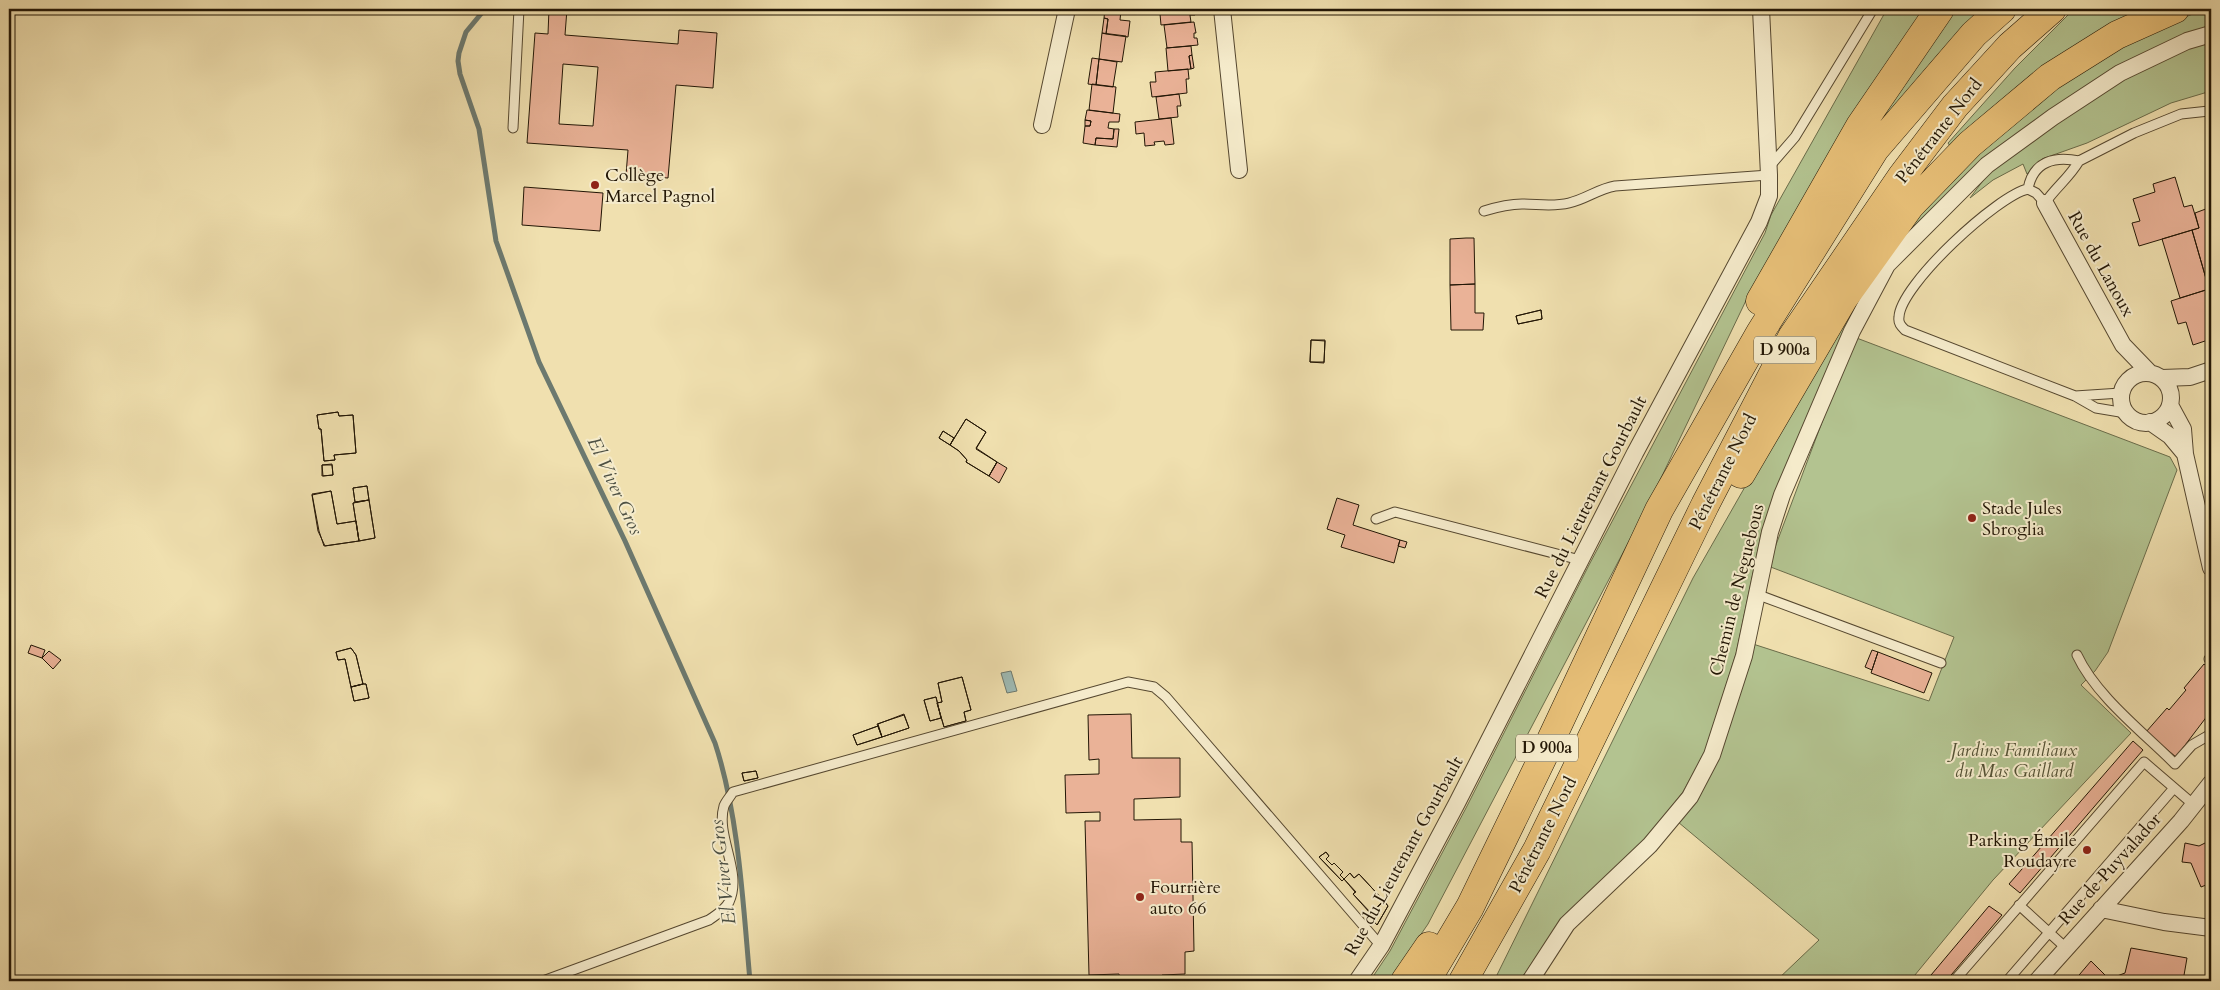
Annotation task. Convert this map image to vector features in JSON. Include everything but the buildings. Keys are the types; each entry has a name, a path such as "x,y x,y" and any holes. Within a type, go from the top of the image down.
{"highway":[{"path":"1405,981 1439,931 1660,510 1764,294 1860,126 1940,9"},
{"name":"Pénétrante Nord","path":"1426,981 1470,907 1660,510 1760,333 1875,150 1974,34 2002,9"},
{"name":"Pénétrante Nord","path":"1464,981 1537,850 1705,505 1792,337 1902,176 1955,106 2010,46 2052,9"},
{"path":"1592,739 1733,488 1844,298 1910,206 1970,144 2050,77 2117,35 2175,9"},
{"path":"1476,981 1537,850"}],"street":[{"path":"1042,125 1067,9"},
{"path":"1222,9 1239,170"},
{"name":"Rue du Lieutenant Gourbault","path":"1357,981 1381,946 1457,803 1580,560 1759,222 1769,196 1761,9"},
{"name":"Chemin de Neguebous","path":"1530,981 1567,924 1650,846 1690,797 1712,755 1744,656 1770,532 1782,494 1852,331 1887,265 1987,165 2053,117 2120,73 2187,41 2211,34"},
{"name":"Rue du Lanoux","path":"2045,203 2122,345 2131,378"},
{"name":"Rue du Lanoux","path":"2122,345 2156,375"},
{"path":"2190,377 2171,399 2163,417 2150,422 2137,421 2126,413 2121,393 2136,374 2190,377 2211,370"},
{"path":"2156,375 2171,399 2183,429 2186,454 2211,568"},
{"path":"2150,422 2170,436 2186,454"},
{"name":"Rue de Puyvalador","path":"2037,981 2194,805 2211,783"},
{"path":"2101,909 2164,922 2211,928"}],"lane":[{"path":"513,128 519,9"},
{"path":"1484,211 1508,204 1535,206 1568,204 1587,197 1603,188 1615,186 1769,171 1795,137 1873,9"},
{"path":"2126,413 2096,408 2075,396 1905,330 1900,324 1898,317 1901,306 1922,277 1950,244 1975,222 2019,191 2028,189 2036,193 2045,203 2057,186 2069,178 2079,161 2134,133 2181,114 2210,111"},
{"path":"2028,189 2030,178 2038,166 2062,158 2079,161"},
{"path":"2075,396 2121,393"},
{"path":"1376,519 1395,512 1580,560"},
{"path":"1756,594 1941,663"},
{"path":"2077,655 2086,674 2098,688 2175,764 2192,745 2211,734"},
{"path":"543,981 709,920 723,910 729,902 733,887 723,818 724,805 732,792 1128,682 1142,683 1154,687 1166,697 1381,946"},
{"path":"1954,981 2144,762 2194,805"},
{"path":"2007,981 2174,788"},
{"path":"2019,905 2066,948"}],"green space":[{"path":"1887,9 1926,9 1752,288 1648,505 1428,924 1389,981 1370,981 1390,951 1466,808 1589,565 1765,233 1771,215"},
{"path":"1948,9 1981,9 1958,32 1916,81 1818,211"},
{"path":"2074,9 2159,9 1953,151 1948,143 2015,68"},
{"path":"2206,9 2211,9 2211,29 2116,66 1883,262 1762,530 1736,654 1705,752 1683,792 1645,840 1561,919 1520,981 1494,981 1693,578 1835,329 1881,260 1958,169 2039,99 2151,30"},
{"path":"2211,41 2211,91 2171,103 2087,143 2042,159 2027,174 2023,164 1993,180 1970,198 1991,170 2057,122 2123,79 2189,47"},
{"name":"Jardins Familiaux du Mas Gaillard","path":"1854,337 2170,457 2177,470 2108,652 2095,671 2081,685 2131,733 1993,880 1910,981 1776,981 1819,940 1678,822 1753,644 1929,701 1954,637 1768,566"}],"water":[{"path":"1011,671 1017,691 1007,693 1001,673"}],"waterway":[{"name":"El Viver Gros","path":"485,9 466,32 458,61 460,74 479,129 496,241 539,362 625,541 715,743 730,800 735,830 750,981"}],"place":[{"name":"Collège Marcel Pagnol","path":"595,185"},
{"name":"Stade Jules Sbroglia","path":"1972,518"},
{"name":"Parking Émile Roudayre","path":"2087,850"},
{"name":"Fourrière auto 66","path":"1140,897"}]}
